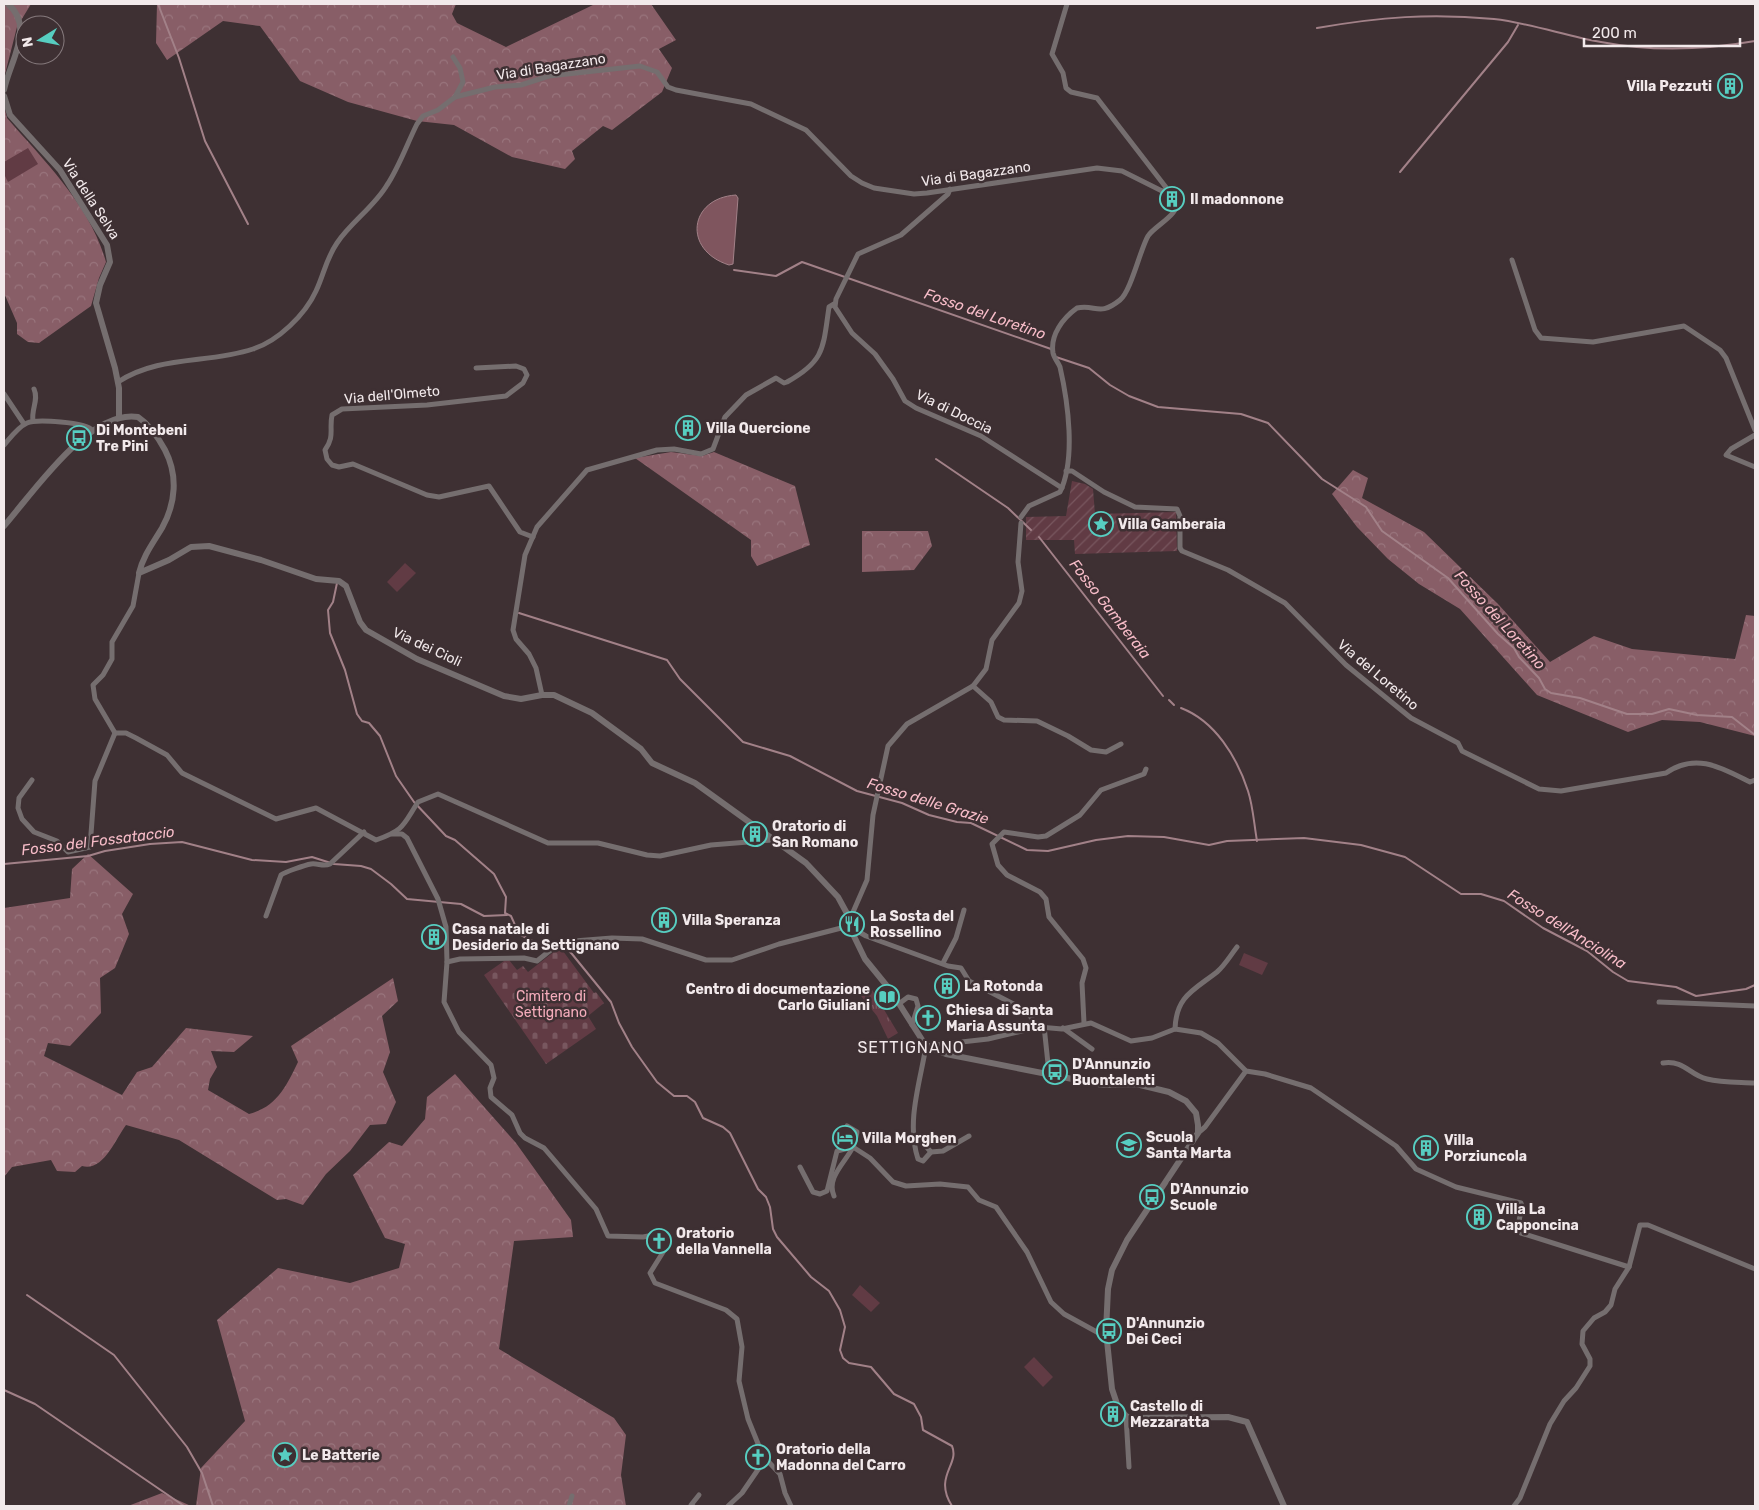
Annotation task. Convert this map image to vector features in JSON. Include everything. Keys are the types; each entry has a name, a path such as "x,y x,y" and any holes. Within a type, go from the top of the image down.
{"street":[{"path":"4,90 22,26 17,12 8,4"},
{"path":"1067,4 1052,54 1063,73 1066,88 1071,92 1097,98 1168,190 1178,197 1179,202 1170,216 1150,233 1124,296 1104,309 1076,308 1064,318 1058,329 1053,352 1060,367 1067,408 1066,471 1062,488 1051,498 1029,506 1021,520 1018,562 1022,591 1019,603 992,640 986,669 973,686 907,724 888,746 873,815 867,880 850,919 849,926 865,959 898,1001 926,1046 955,1056 1103,1084 1136,1084 1168,1092 1186,1101 1196,1113 1198,1133"},
{"path":"452,57 458,64 463,82 455,98"},
{"name":"Via di Bagazzano","path":"118,382 143,369 185,360 231,355 254,348 280,333 310,302 317,290 326,261 338,241 387,186 417,124 423,116 438,110 455,98 495,87 521,85 549,76 640,66 657,72 668,87 751,104 802,127 852,176 874,188 914,194 1097,168 1122,171 1162,191 1168,190"},
{"name":"Via della Selva","path":"4,96 10,115 60,170 107,244 110,262 100,285 96,303 118,382 119,417"},
{"path":"542,694 536,668 529,654 512,630 525,555 540,522 587,470 657,450 674,448 701,454 713,449 725,417 746,395 776,378 784,383 810,369 826,337 829,307 834,304 858,254 901,235 948,194 950,189"},
{"path":"1512,260 1536,330 1541,338 1593,342 1684,326 1720,350 1726,358 1755,430"},
{"name":"Via di Doccia","path":"834,304 852,333 875,354 893,379 905,402 981,436 1062,488"},
{"name":"Via dell'Olmeto","path":"476,368 516,366 524,369 526,375 523,383 506,396 427,405 342,409 332,415 332,440 325,450 326,459 332,465 339,467 353,464 427,495 439,497 489,486 520,532 533,537"},
{"path":"34,389 37,396 32,415 34,421"},
{"path":"4,394 24,424"},
{"path":"4,526 62,458 92,430 119,417 138,417 153,431 169,457 174,479 172,502 163,526 147,552 139,573 133,606 112,642 112,659 103,675 93,685 95,699 115,733"},
{"path":"4,445 24,424 34,421 82,424 92,430"},
{"path":"1755,435 1731,449 1726,455 1755,467"},
{"name":"Via del Loretino","path":"1066,471 1072,471 1104,492 1135,507 1177,509 1180,516 1180,548 1182,551 1228,570 1284,603 1346,666 1411,718 1458,743 1462,751 1539,789 1561,791 1666,773 1678,764 1713,764 1750,782 1755,780"},
{"name":"Via dei Cioli","path":"139,573 169,560 191,547 209,546 261,560 316,579 331,579 346,586 360,622 366,630 390,645 504,696 521,699 542,694 554,695 592,713 641,749 652,763 695,783 743,816 812,869 838,898 850,919"},
{"path":"973,686 991,702 998,717 1004,720 1037,721 1091,750 1106,752 1122,744"},
{"path":"32,780 23,790 19,803 22,819 28,826 34,832 57,841 68,852 90,847 95,781 115,733"},
{"path":"115,733 126,733 136,738 167,755 182,773 276,819 316,808 376,840 392,834 409,820 418,802 438,794 548,843 598,843 647,855 660,856 711,845 772,840"},
{"path":"1084,1023 1082,983 1086,968 1083,959 1049,917 1046,899 1040,892 1007,875 998,865 992,844 997,836 1012,832 1032,836 1046,836 1080,815 1101,790 1144,774 1146,769"},
{"path":"266,916 281,875 286,871 311,864 324,866 330,864 364,832"},
{"path":"392,834 402,834 407,838 438,899 446,927 447,962 444,1002 459,1032 491,1065 494,1078 490,1088 491,1096 512,1114 520,1133 525,1138 544,1148 596,1210 608,1236 643,1237 659,1234 665,1237 665,1249 650,1274 655,1283 726,1310 737,1319 742,1347 739,1381 748,1419 759,1449 780,1474 791,1506"},
{"path":"943,962 956,938 964,910"},
{"path":"447,962 460,959 524,958 537,961 557,945 574,940 612,938 642,939 706,960 732,960 778,944 849,926 866,936 961,968 969,981 974,985 1025,1010 1042,1027 1049,1073"},
{"path":"1175,1028 1175,1018 1184,997 1217,972 1237,948"},
{"path":"898,1001 908,998 916,999 918,1006 912,1025"},
{"path":"1659,1002 1755,1006"},
{"path":"926,1046 988,1039 1042,1027 1063,1028 1084,1023 1094,1024 1135,1041 1175,1028 1202,1033 1211,1038 1246,1071 1265,1074 1311,1088 1396,1146 1416,1169 1456,1186 1521,1203 1518,1226 1521,1233 1629,1267"},
{"path":"1063,1028 1092,1049"},
{"path":"926,1046 914,1116 914,1140 918,1159 923,1161 931,1152"},
{"path":"1663,1063 1672,1062 1687,1067 1705,1079 1755,1084"},
{"path":"1130,1467 1126,1416 1114,1397 1106,1338 1108,1289 1118,1257 1127,1240 1198,1133 1205,1127 1246,1071"},
{"path":"834,1196 831,1189 833,1179 853,1147 857,1132 847,1126"},
{"path":"914,1140 922,1142 931,1152 943,1152 969,1136"},
{"path":"853,1147 870,1158 894,1182 906,1186 940,1184 968,1187 978,1200 996,1207 1027,1252 1051,1302 1064,1314 1106,1338"},
{"path":"800,1167 813,1192 820,1194 827,1191 837,1152 853,1147"},
{"path":"1514,1506 1520,1498 1550,1424 1564,1400 1576,1388 1590,1366 1590,1359 1582,1344 1583,1331 1594,1318 1605,1312 1611,1305 1614,1289 1629,1267 1638,1230 1642,1224 1710,1248 1755,1269"},
{"path":"1126,1416 1153,1419 1228,1417 1246,1422 1284,1506"},
{"path":"731,1505 742,1493 766,1458"},
{"path":"693,1506 691,1505 698,1495"},
{"path":"569,1506 572,1496"}],"green space":[{"path":"4,4 31,4 24,15 15,15 15,35 4,78"},
{"path":"157,4 456,4 452,14 457,23 506,47 595,4 651,4 676,40 659,49 672,68 662,92 612,130 603,126 572,151 575,159 565,169 512,157 454,125 417,121 348,102 300,81 260,26 223,21 167,60 156,43"},
{"path":"4,105 7,118 51,168 78,203 99,241 106,262 91,306 39,343 28,342 17,334 17,323 4,293"},
{"path":"28,148 38,164 8,182 4,174 4,162"},
{"path":"671,452 702,456 714,452 795,486 810,545 757,566 751,556 751,540 635,458"},
{"path":"1353,470 1368,478 1362,498 1424,532 1499,605 1550,662 1594,636 1632,649 1735,659 1746,615 1755,616 1755,736 1700,722 1662,720 1628,732 1537,695 1460,609 1419,584 1388,559 1357,527 1332,494"},
{"name":"Villa Gamberaia","path":"1072,481 1085,484 1093,489 1095,514 1176,512 1177,551 1075,554 1074,540 1026,540 1026,517 1066,516"},
{"path":"862,531 928,531 932,546 914,570 862,572"},
{"path":"405,563 416,573 397,592 387,582"},
{"path":"88,854 133,894 122,914 129,934 115,968 100,978 101,1013 70,1046 48,1043 44,1056 122,1095 137,1072 152,1067 186,1028 253,1036 234,1052 211,1051 217,1067 210,1079 208,1090 249,1114 259,1111 274,1101 294,1071 298,1062 291,1046 393,978 398,1001 382,1016 390,1052 383,1072 396,1102 386,1124 370,1125 350,1151 326,1174 303,1205 286,1199 277,1200 179,1140 126,1125 102,1160 89,1167 82,1166 75,1172 57,1171 51,1160 12,1167 4,1177 4,908 70,898 72,869"},
{"name":"Cimitero di Settignano","path":"560,947 594,993 596,992 604,1003 588,1016 596,1029 546,1064 484,975 504,961 509,960 517,970 523,966 528,972"},
{"path":"1244,953 1268,963 1262,975 1239,965"},
{"path":"871,988 898,1033 888,1039 877,1016 861,996"},
{"path":"455,1074 516,1143 571,1220 573,1237 514,1241 499,1349 614,1418 626,1435 621,1475 626,1506 196,1506 201,1468 245,1421 217,1320 278,1268 350,1283 399,1268 405,1244 385,1238 353,1175 389,1142 402,1146 425,1119 427,1097"},
{"path":"860,1285 880,1303 871,1312 852,1295"},
{"path":"1034,1357 1053,1377 1043,1387 1024,1367"},
{"path":"162,1493 191,1506 128,1506"}],"shaded area":[{"path":"736,195 738,198 733,264 729,265 714,258 704,248 698,237 697,226 701,215 708,205 720,198"}],"waterway":[{"path":"158,4 179,58 205,141 248,224"},
{"path":"1317,28 1405,17 1448,16 1507,21 1588,39 1640,47 1698,48 1755,41"},
{"path":"1400,172 1508,42 1518,25"},
{"name":"Fosso del Loretino","path":"734,270 776,276 802,262 1051,349"},
{"name":"Fosso del Loretino","path":"1056,357 1089,368 1110,385 1129,396 1158,407 1241,414 1268,423 1322,479 1366,507 1382,531 1448,578 1498,634 1514,648 1519,657 1539,678 1545,689 1551,693 1580,698 1627,714 1652,714 1669,709 1697,715 1732,717 1755,735"},
{"name":"Fosso Gamberaia","path":"936,459 1008,508 1031,530"},
{"name":"Fosso Gamberaia","path":"1039,537 1163,696"},
{"path":"337,583 333,602 328,610 330,633 345,670 357,714 362,721 369,723 380,736 396,776 414,802 446,836 455,840 494,874 506,897 505,913 511,916 519,934 538,944 555,946"},
{"name":"Fosso delle Grazie","path":"519,613 667,660 680,679 743,742 790,756 857,791 902,803 929,815 957,822 971,823 1027,850 1048,851 1096,840 1128,836 1164,837 1209,845 1227,841 1304,838 1361,845 1405,857 1461,894 1481,894 1504,901 1543,928 1587,951 1613,972 1628,981 1676,987 1696,996 1746,989 1755,985"},
{"name":"Fosso Gamberaia","path":"1169,700 1174,705"},
{"name":"Fosso Gamberaia","path":"1181,708 1204,722 1214,731 1231,753 1248,791 1257,841"},
{"name":"Fosso del Fossataccio","path":"4,864 88,856 105,851 150,844 182,842 252,860 286,862 312,857 334,864 361,866 371,869 407,899 461,904 484,916 507,915"},
{"path":"559,946 566,948 572,954 611,1002 619,1023 632,1047 657,1082 674,1096 687,1096 695,1102 703,1118 723,1127 730,1133 758,1189 766,1197 770,1207 773,1229 777,1237 811,1277 829,1291 840,1310 845,1327 840,1350 843,1358 849,1363 871,1367 894,1394 914,1404 921,1417 923,1430 952,1446 953,1459 945,1487 952,1506"},
{"path":"27,1295 114,1355 187,1447 202,1473 213,1506"},
{"path":"4,1390 35,1404 184,1506"}],"place":[{"name":"Villa Pezzuti","path":"1730,86"},
{"name":"Il madonnone","path":"1172,199"},
{"name":"Villa Quercione","path":"688,428"},
{"name":"Di Montebeni Tre Pini","path":"79,438"},
{"name":"Villa Gamberaia","path":"1101,524"},
{"name":"Oratorio di San Romano","path":"755,834"},
{"name":"Villa Speranza","path":"664,920"},
{"name":"La Sosta del Rossellino","path":"852,924"},
{"name":"Casa natale di Desiderio da Settignano","path":"434,937"},
{"name":"La Rotonda","path":"947,986"},
{"name":"Centro di documentazione Carlo Giuliani","path":"887,997"},
{"name":"Chiesa di Santa Maria Assunta","path":"928,1018"},
{"name":"D'Annunzio Buontalenti","path":"1055,1072"},
{"name":"Villa Morghen","path":"845,1138"},
{"name":"Scuola Santa Marta","path":"1129,1145"},
{"name":"Villa Porziuncola","path":"1426,1148"},
{"name":"D'Annunzio Scuole","path":"1152,1197"},
{"name":"Villa La Capponcina","path":"1479,1217"},
{"name":"Oratorio della Vannella","path":"659,1241"},
{"name":"D'Annunzio Dei Ceci","path":"1109,1331"},
{"name":"Castello di Mezzaratta","path":"1113,1414"},
{"name":"Le Batterie","path":"285,1455"},
{"name":"Oratorio della Madonna del Carro","path":"758,1457"}],"district":[{"name":"SETTIGNANO","path":"911,1047"}],"water label":[{"name":"Fosso dell'Anciolina","path":"1567,929"}]}
